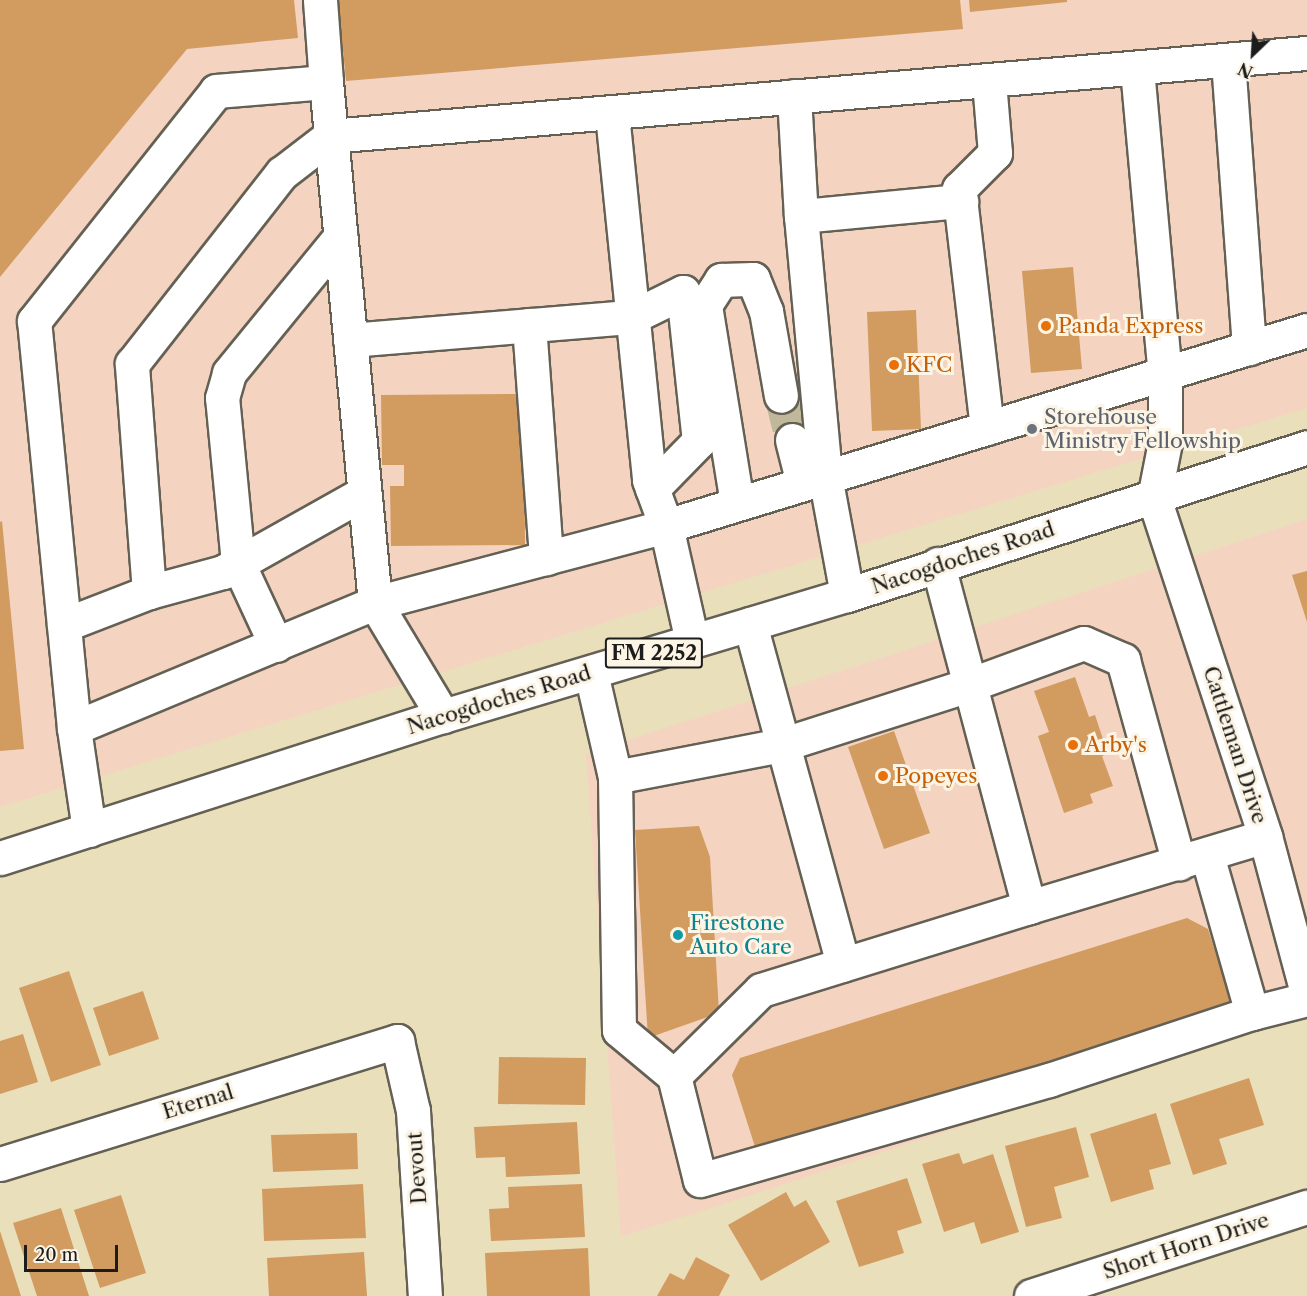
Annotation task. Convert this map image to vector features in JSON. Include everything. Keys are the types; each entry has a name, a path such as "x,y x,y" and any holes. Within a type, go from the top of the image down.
{"street":[{"path":"320,0 330,136 375,603 443,716"},
{"path":"150,592 132,364 282,173 330,136 612,114 794,96 1307,53"},
{"path":"1228,61 1249,348"},
{"path":"1137,69 1165,375 1165,442 1154,498"},
{"path":"987,428 959,189 995,153 989,81"},
{"path":"89,830 74,728 34,321 216,91 326,82"},
{"path":"794,96 814,479"},
{"path":"612,114 652,489 666,526 692,641"},
{"path":"801,216 961,201"},
{"path":"276,645 238,563 222,398 229,373 340,237"},
{"path":"350,340 632,317 683,292 708,262"},
{"path":"738,503 705,305 721,280 753,279 766,311 781,396"},
{"path":"652,489 699,441 683,292"},
{"path":"530,325 546,558"},
{"path":"74,728 375,603 666,526 1307,330"},
{"path":"792,440 814,479 848,595"},
{"name":"Nacogdoches Road","path":"0,858 443,716 848,595 938,564 1154,498 1307,447"},
{"path":"64,625 150,592 223,572 364,493"},
{"name":"Cattleman Drive","path":"1154,498 1266,836 1307,993"},
{"path":"938,564 1029,906"},
{"path":"750,624 781,745 843,965"},
{"path":"615,777 781,745 969,686 1084,643 1123,660 1193,859 1252,1013"},
{"path":"591,673 615,777 619,1030 674,1076 700,1180 1050,1080 1252,1013 1307,999"},
{"path":"674,1076 761,990 1029,906 1266,836"},
{"name":"Eternal","path":"0,1164 397,1041"},
{"name":"Devout","path":"397,1041 413,1112 425,1296"},
{"name":"Short Horn Drive","path":"1031,1296 1307,1207"}],"shaded area":[{"path":"0,0 1307,0 1307,408 0,807"},
{"path":"1307,519 1307,1015 621,1237 586,754"}],"building":[{"path":"0,0 294,0 298,38 187,49 0,277"},
{"path":"338,0 960,0 963,29 346,81"},
{"path":"969,0 1067,0 1067,2 970,12"},
{"path":"1073,267 1082,369 1031,373 1022,271"},
{"path":"916,310 921,429 872,431 867,312"},
{"path":"524,394 525,545 391,546 390,486 404,486 404,465 382,465 381,395"},
{"path":"2,521 24,749 0,751 0,522"},
{"path":"1307,571 1307,622 1292,575"},
{"name":"Arby's","path":"1075,677 1089,717 1095,715 1108,754 1102,756 1113,786 1090,794 1093,803 1064,813 1038,736 1049,732 1034,691"},
{"path":"894,731 930,833 884,849 848,747"},
{"name":"Firestone Auto Care","path":"699,826 710,857 719,1013 648,1038 635,830"},
{"path":"1187,918 1208,929 1232,1004 757,1153 732,1075 740,1058"},
{"path":"69,971 101,1065 51,1082 19,988"},
{"path":"143,991 159,1039 109,1056 93,1008"},
{"path":"23,1034 38,1082 0,1094 0,1041"},
{"path":"499,1057 586,1058 585,1105 498,1104"},
{"path":"1249,1078 1264,1125 1219,1139 1227,1164 1193,1175 1170,1104"},
{"path":"1156,1113 1171,1164 1149,1170 1154,1189 1111,1202 1090,1134"},
{"path":"577,1122 580,1174 506,1177 505,1157 476,1158 474,1127"},
{"path":"1076,1127 1089,1177 1054,1187 1062,1218 1026,1227 1005,1146"},
{"path":"357,1133 358,1169 273,1172 271,1135"},
{"path":"959,1153 963,1164 993,1154 1019,1232 981,1244 974,1222 944,1232 922,1164"},
{"path":"907,1178 922,1223 897,1231 904,1253 859,1267 836,1201"},
{"path":"363,1184 366,1238 264,1241 262,1189"},
{"path":"582,1184 585,1237 491,1241 489,1209 509,1208 508,1187"},
{"path":"786,1192 794,1207 806,1200 830,1242 761,1281 728,1225"},
{"path":"121,1195 146,1273 100,1288 74,1210"},
{"path":"61,1208 89,1296 37,1296 13,1223"},
{"path":"0,1231 21,1296 0,1296"},
{"path":"588,1248 590,1296 487,1296 485,1253"},
{"path":"364,1252 367,1296 269,1296 267,1258"},
{"path":"696,1257 730,1275 719,1296 657,1296 670,1273 684,1280"}],"tunnel":[{"path":"781,396 792,440"}],"place":[{"name":"Panda Express","path":"1046,326"},
{"name":"KFC","path":"894,365"},
{"name":"Storehouse Ministry Fellowship","path":"1032,429"},
{"name":"Arby's","path":"1073,745"},
{"name":"Popeyes","path":"883,776"},
{"name":"Firestone Auto Care","path":"678,935"}]}
